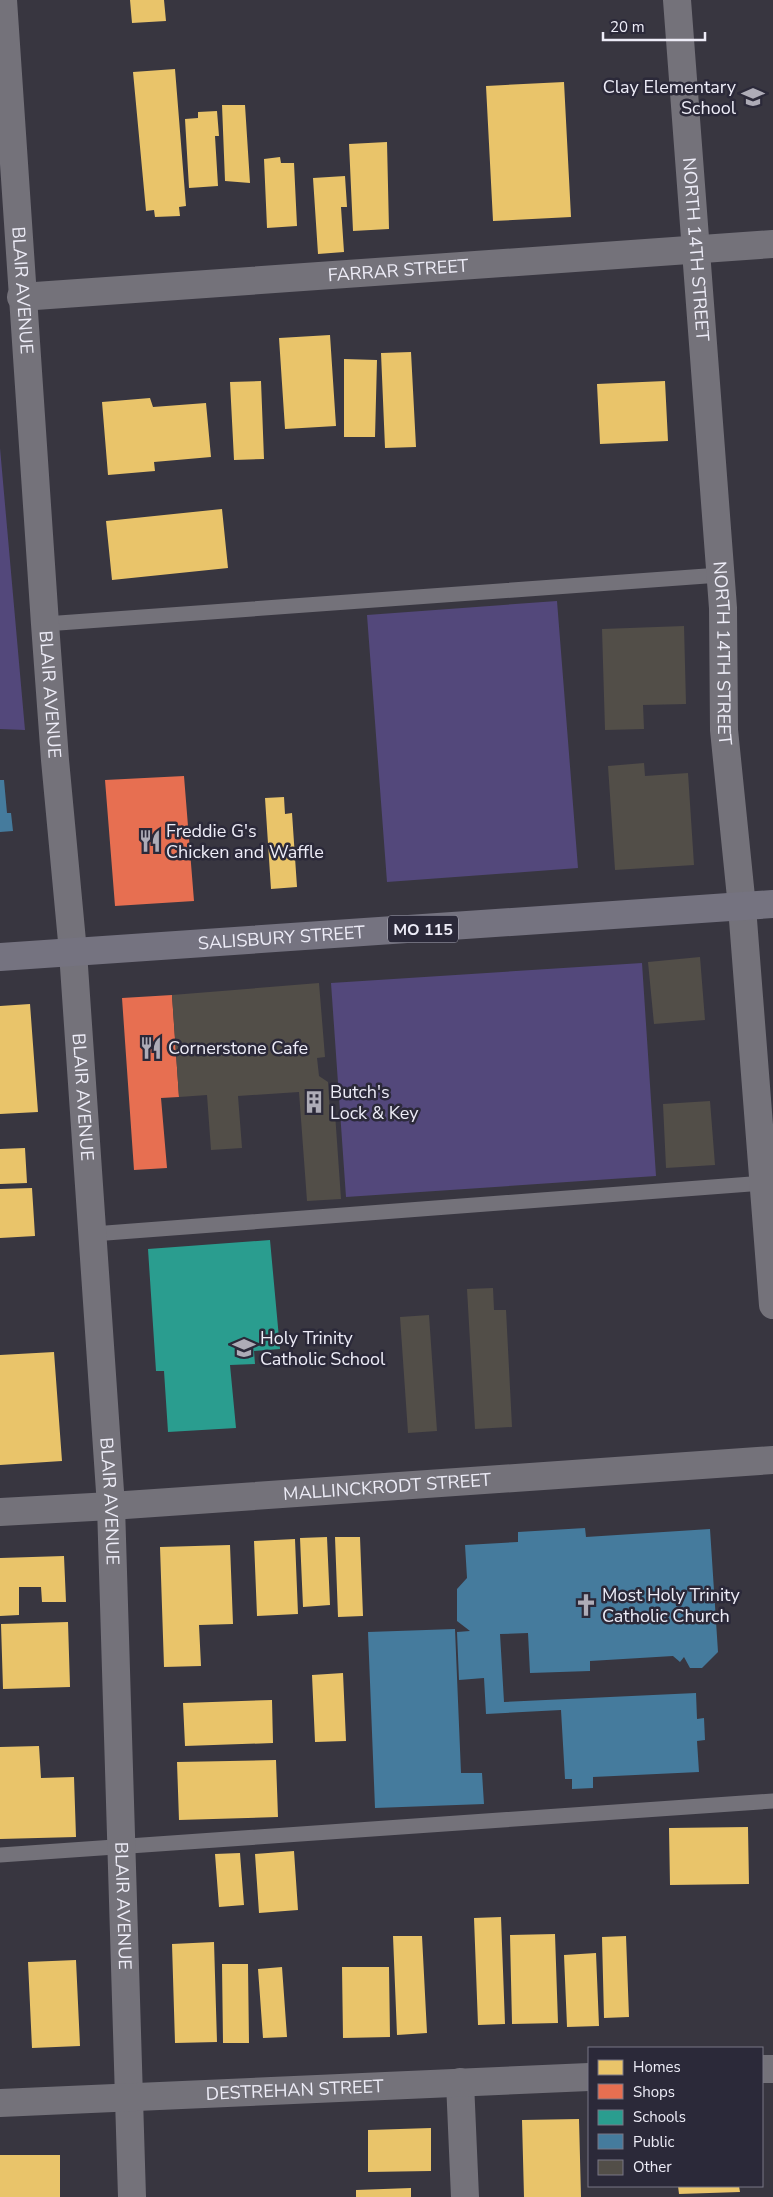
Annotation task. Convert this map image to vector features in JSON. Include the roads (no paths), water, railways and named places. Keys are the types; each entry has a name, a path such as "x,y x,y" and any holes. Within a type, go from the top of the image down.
{"main road":[{"name":"SALISBURY STREET","path":"0,957 773,904"}],"street":[{"name":"BLAIR AVENUE","path":"3,0 21,297 55,760 73,952 111,1506 132,2197"},
{"name":"NORTH 14TH STREET","path":"677,0 723,608 724,730 742,907 773,1305"},
{"name":"FARRAR STREET","path":"21,297 773,244"},
{"name":"MALLINCKRODT STREET","path":"0,1512 773,1460"},
{"name":"DESTREHAN STREET","path":"0,2103 588,2077"},
{"path":"460,2082 465,2197"}],"lane":[{"path":"45,624 720,575"},
{"path":"93,1234 765,1183"},
{"path":"0,1855 773,1801"}],"place":[{"name":"Clay Elementary School","path":"753,97"},
{"name":"Freddie G's Chicken and Waffle","path":"150,841"},
{"name":"Cornerstone Cafe","path":"151,1048"},
{"name":"Butch's Lock & Key","path":"314,1102"},
{"name":"Holy Trinity Catholic School","path":"244,1348"},
{"name":"Most Holy Trinity Catholic Church","path":"586,1605"}]}
